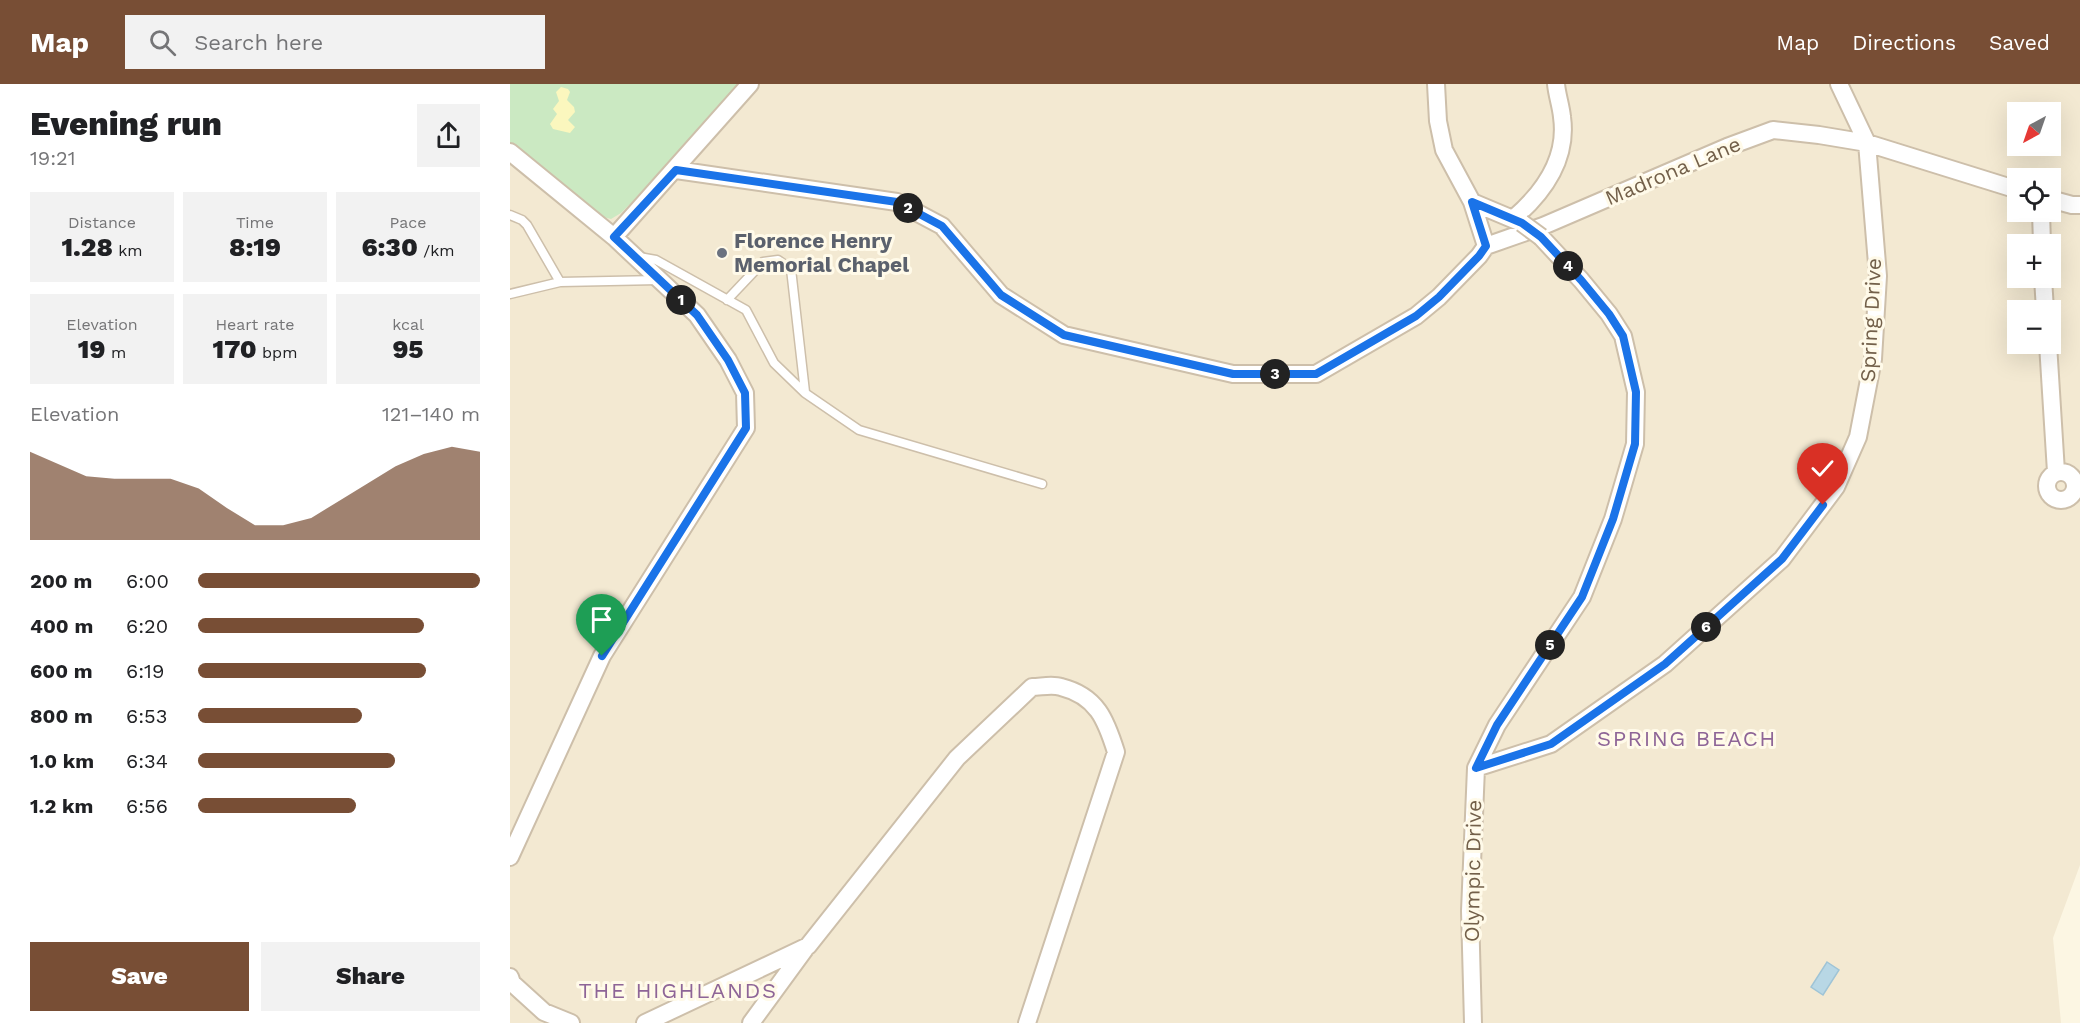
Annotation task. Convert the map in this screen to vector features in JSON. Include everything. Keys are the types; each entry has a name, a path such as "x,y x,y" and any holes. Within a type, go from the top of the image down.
{"street":[{"path":"614,237 676,170 750,84"},
{"path":"676,170 897,202 942,226 1001,295 1064,335 1233,374 1316,374 1416,316 1439,297 1486,246 1472,202 1444,150 1438,121 1436,84"},
{"path":"1518,221 1549,181 1560,158 1563,118 1556,84"},
{"name":"Spring Drive","path":"1476,768 1551,744 1665,664 1782,559 1836,487 1858,437 1873,359 1878,276 1867,143 1839,84"},
{"name":"Madrona Lane","path":"1486,246 1543,226 1727,147 1773,130 1867,143 2007,187"},
{"path":"510,152 614,237 697,315 728,360 745,393 746,428 602,656 510,857"},
{"name":"Olympic Drive","path":"1472,202 1518,221 1541,237 1609,314 1623,336 1636,392 1635,444 1613,519 1582,597 1497,725 1476,768 1470,911 1473,1023"},
{"path":"2061,202 2080,205"},
{"path":"2049,354 2056,472"},
{"path":"751,1023 808,946 957,758 1032,687 1059,686 1089,699 1107,722 1116,752 1027,1023"},
{"path":"645,1023 808,946"},
{"path":"510,977 512,983 544,1012 571,1023"}],"lane":[{"path":"510,215 527,225 560,282"},
{"path":"636,257 656,260 746,310 774,363 805,393 859,430 1042,484"},
{"path":"727,300 763,262 778,260 791,269 805,393"},
{"path":"510,294 560,282 660,280"}],"shaded area":[{"name":"THE HIGHLANDS","path":"739,84 2080,84 2080,865 2053,938 2061,1023 510,1023 510,146 631,203"}],"green space":[{"path":"510,84 739,84 631,203 611,219 595,215 510,146"}],"sand":[{"path":"561,87 570,92 567,100 574,107 575,112 568,120 575,127 570,133 553,129 550,124 557,114 553,109 559,101 556,92"}],"water":[{"path":"1827,962 1839,970 1823,995 1811,987"}],"place":[{"name":"Florence Henry Memorial Chapel","path":"722,253"}],"district":[{"name":"SPRING BEACH","path":"1687,738"},
{"name":"THE HIGHLANDS","path":"678,990"}],"route":[{"path":"602,656 746,428 745,393 728,360 697,315 614,237 676,170 897,202 942,226 1001,295 1064,335 1233,374 1316,374 1416,316 1439,297 1486,246 1472,202 1514,218 1541,237 1581,280 1609,314 1623,336 1636,392 1635,444 1613,519 1582,597 1497,725 1476,768 1551,744 1665,664 1782,559 1823,505"}]}
